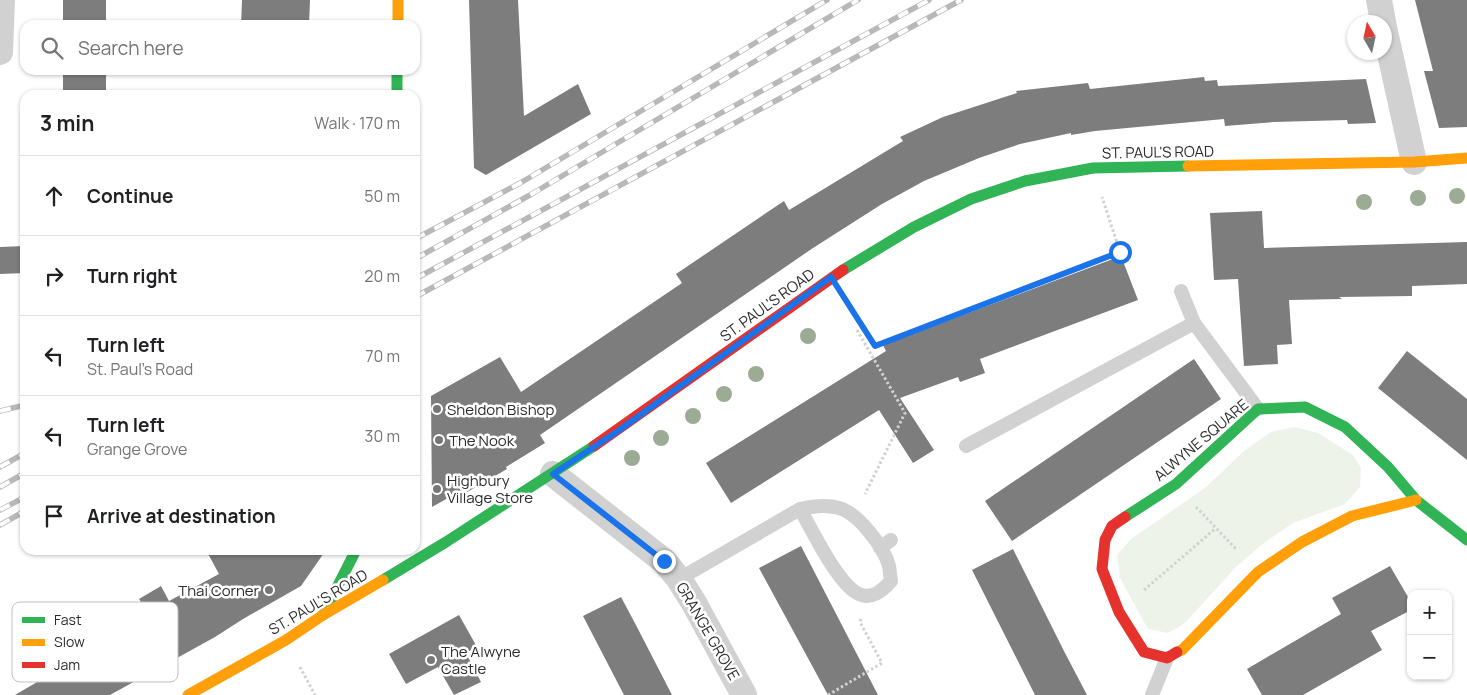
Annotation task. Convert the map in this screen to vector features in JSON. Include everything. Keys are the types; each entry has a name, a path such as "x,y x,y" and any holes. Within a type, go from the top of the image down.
{"main road":[{"path":"398,0 398,20"},
{"path":"397,75 397,90"},
{"name":"ST. PAUL'S ROAD","path":"188,695 286,640 323,615 408,565 553,474 618,431 831,277 914,227 971,199 1025,181 1093,168 1414,162 1467,158"},
{"name":"ALWYNE SQUARE","path":"1167,658 1144,652 1119,612 1102,569 1105,540 1112,526 1176,484 1258,409 1305,407 1345,427 1388,467 1416,500 1467,540"},
{"path":"1167,658 1182,650 1258,572 1302,542 1352,516 1416,500"},
{"path":"323,615 354,555"},
{"path":"408,565 409,555"}],"street":[{"path":"0,52 2,0"},
{"path":"1379,0 1382,15"},
{"path":"1391,60 1414,162"},
{"name":"GRANGE GROVE","path":"553,474 664,561 694,603 744,695"}],"lane":[{"path":"1180,291 1194,323 1258,409"},
{"path":"966,446 1194,323"},
{"path":"679,580 800,509 818,505 839,508 854,515 885,544 891,581 882,591 872,596 858,594 846,584 800,509"},
{"path":"1152,695 1167,658"}],"path":[{"path":"831,277 875,346 1120,252 1093,168"},
{"path":"854,515 905,412 857,330"},
{"path":"1176,484 1258,572"},
{"path":"1119,612 1216,529"},
{"path":"828,695 882,663 860,622 872,596"}],"shaded area":[{"path":"1294,427 1318,433 1353,455 1361,468 1360,487 1345,504 1293,523 1261,545 1236,567 1184,624 1168,633 1148,629 1120,578 1117,555 1131,539 1205,488 1244,451 1271,432"}],"building":[{"path":"63,0 106,0 106,20 63,20"},
{"path":"242,0 310,0 309,20 241,20"},
{"path":"469,0 518,0 524,116 578,84 591,114 486,175 474,168"},
{"path":"1415,0 1467,0 1467,127 1439,128 1424,71 1433,71"},
{"path":"63,75 106,75 106,90 63,90"},
{"path":"1204,77 1205,81 1217,80 1218,86 1366,79 1376,123 1348,124 1347,120 1274,122 1225,126 1224,119 1071,135 1071,133 1020,144 979,158 924,181 882,204 813,248 540,435 545,443 506,467 507,469 450,502 448,498 432,507 431,396 500,357 521,392 682,283 676,274 784,201 789,210 903,141 900,137 943,117 1017,93 1016,91 1088,83 1090,89"},
{"path":"1262,211 1264,248 1467,242 1467,284 1412,286 1412,296 1289,300 1292,344 1277,345 1278,364 1244,366 1238,279 1214,280 1210,213"},
{"path":"20,246 20,273 0,274 0,247"},
{"path":"1121,256 1138,300 980,359 985,373 960,382 958,377 900,398 934,450 913,463 879,410 731,503 706,463 886,351 883,345"},
{"path":"1407,351 1467,399 1467,460 1378,388"},
{"path":"1194,359 1221,399 1012,541 985,501"},
{"path":"801,546 878,695 828,695 759,568"},
{"path":"1013,549 1087,695 1035,695 972,570"},
{"path":"209,555 323,555 301,586 178,657 178,602 141,602 139,599 161,586 169,601 219,574"},
{"path":"1390,566 1407,595 1407,612 1371,631 1382,650 1303,695 1262,695 1247,669 1341,614 1332,598"},
{"path":"621,597 672,695 624,695 583,616"},
{"name":"The Alwyne Castle","path":"459,615 477,647 466,653 481,682 454,695 438,667 406,684 389,654"},
{"path":"37,682 134,682 110,695 15,695"}],"railway":[{"path":"420,236 522,182 827,0"},
{"path":"420,256 530,195 858,0"},
{"path":"420,276 929,0"},
{"path":"420,294 961,0"},
{"path":"0,411 20,406"},
{"path":"0,467 20,456"},
{"path":"0,487 20,476"},
{"path":"0,510 20,500"},
{"path":"0,525 20,514"}],"traffic: fast":[{"path":"397,75 397,90"},
{"path":"843,270 914,227 971,199 1025,181 1093,168 1188,166"},
{"path":"1125,517 1176,484 1258,409 1305,407 1345,427 1388,467 1416,500 1467,540"},
{"path":"383,580 446,542 594,446"},
{"path":"323,615 353,555"}],"traffic: slow":[{"path":"398,0 398,20"},
{"path":"1188,166 1414,162 1467,158"},
{"path":"1177,652 1182,650 1258,572 1302,542 1352,516 1416,500"},
{"path":"188,695 286,640 323,615 383,580"}],"traffic: jam":[{"path":"594,446 843,270"},
{"path":"1125,517 1112,526 1105,540 1102,569 1119,612 1144,652 1167,658 1177,652"}],"place":[{"name":"Sheldon Bishop","path":"437,409"},
{"name":"The Nook","path":"439,440"},
{"name":"Highbury Village Store","path":"437,489"},
{"name":"Thai Corner","path":"269,590"},
{"name":"The Alwyne Castle","path":"431,660"}],"route":[{"path":"664,561 553,474 618,431 831,277 875,346 1120,252"}]}
